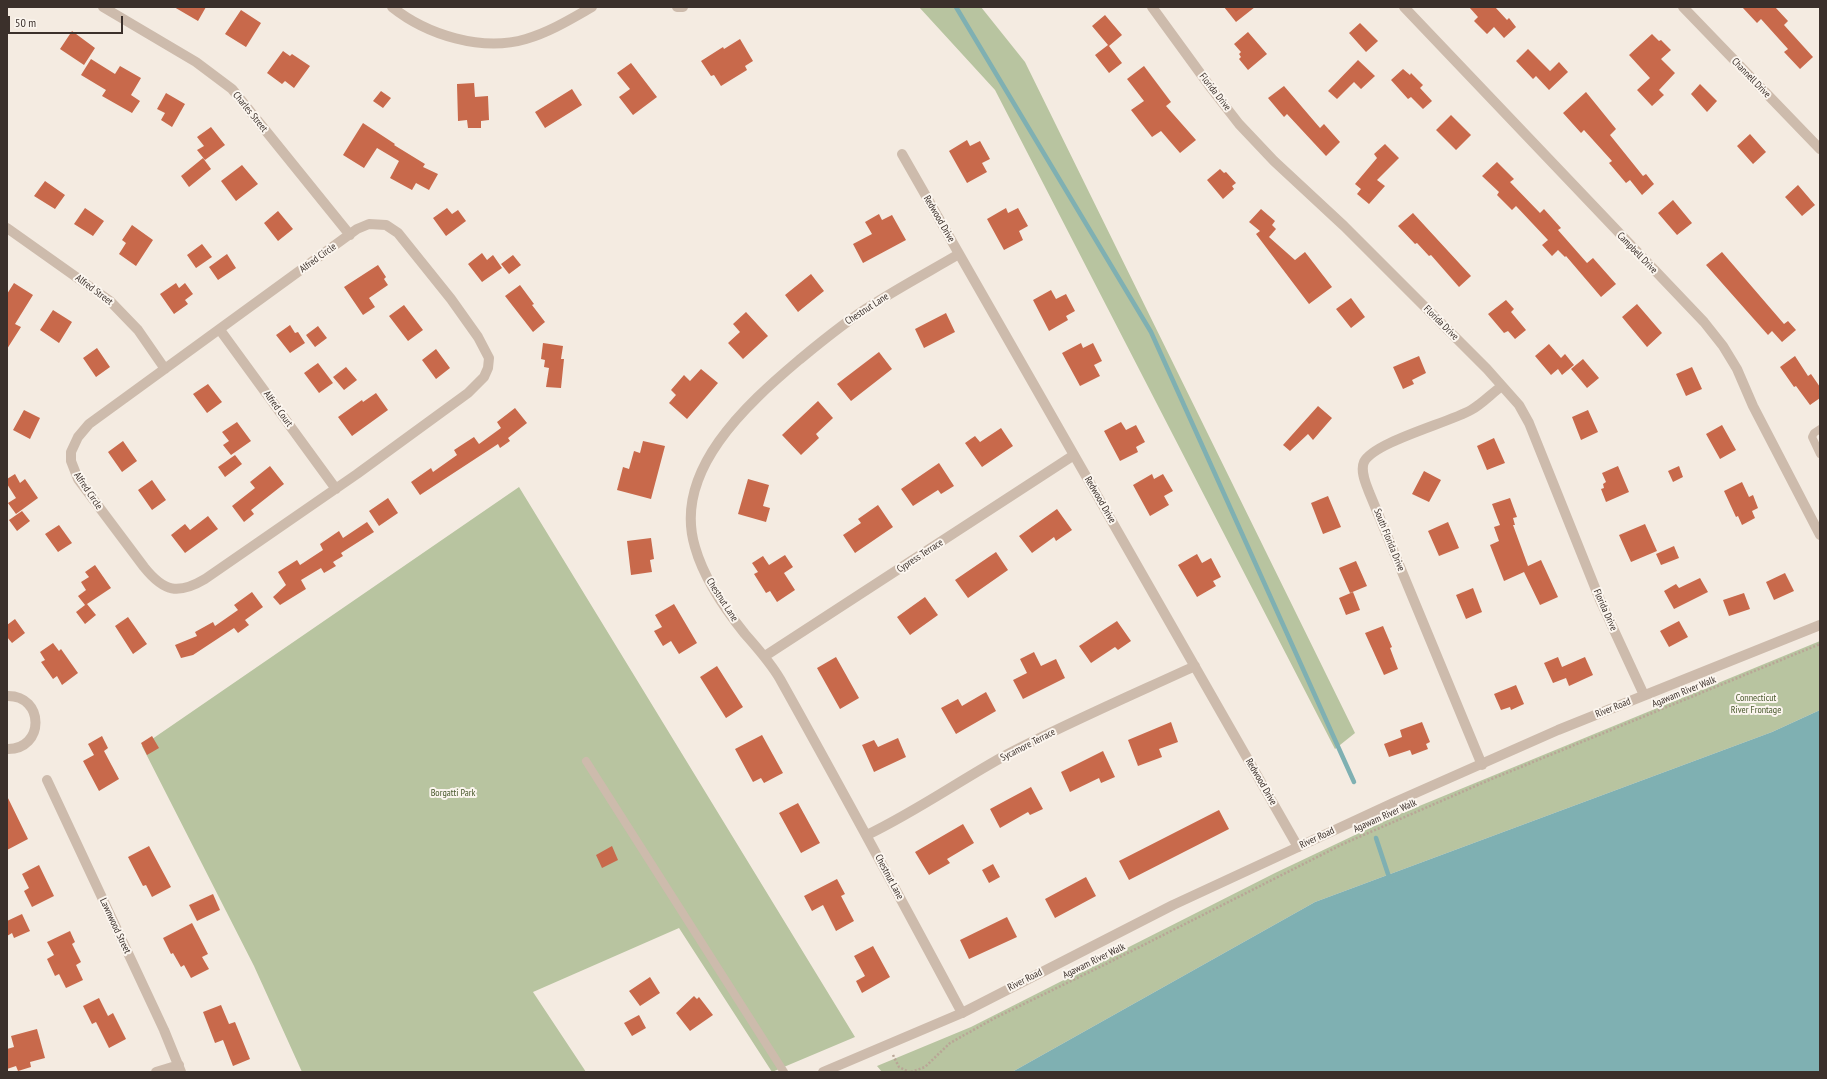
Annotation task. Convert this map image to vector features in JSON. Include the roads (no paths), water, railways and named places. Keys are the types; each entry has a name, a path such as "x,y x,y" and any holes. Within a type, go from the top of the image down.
{"street":[{"name":"Charles Street","path":"104,7 196,62 232,89 350,235"},
{"path":"392,7 415,22 435,31 467,40 492,44 510,43 528,39 561,24 592,7"},
{"path":"677,7 683,7"},
{"name":"Florida Drive","path":"1152,7 1239,124 1274,161 1344,226 1519,405 1529,423 1597,592 1644,695"},
{"name":"Campbell Drive","path":"1404,7 1704,322 1723,346 1737,369 1753,406 1820,535"},
{"name":"Channell Drive","path":"1683,7 1820,149"},
{"name":"Redwood Drive","path":"902,154 1298,847"},
{"name":"Alfred Circle","path":"374,224 386,226 398,233 474,331 488,354 489,363 484,377 468,393 336,489 195,585 180,590 160,584 144,567 84,487 74,470 71,460 74,444 83,430 220,330 363,226 374,224"},
{"name":"Alfred Street","path":"7,228 110,301 138,330 165,369"},
{"name":"Chestnut Lane","path":"959,254 871,305 820,343 788,370 749,407 721,438 707,460 696,486 693,499 691,528 694,544 702,568 716,593 734,619 772,666 867,835 962,1013"},
{"name":"Alfred Court","path":"220,330 336,489"},
{"name":"South Florida Drive","path":"1482,765 1369,492 1364,476 1363,466 1368,457 1392,442 1471,410 1502,386"},
{"name":"Cypress Terrace","path":"765,656 1074,455"},
{"name":"River Road","path":"822,1072 962,1013 1173,905 1558,730 1820,625"},
{"name":"Sycamore Terrace","path":"867,835 900,819 973,773 1006,755 1195,666"},
{"path":"7,696 18,697 28,703 34,714 36,726 32,737 28,742 17,748 7,749"},
{"name":"Lawnwood Street","path":"47,780 164,1030 180,1069"},
{"path":"156,1072 180,1069"}],"lane":[{"path":"1820,429 1814,433 1812,437 1820,454"},
{"path":"586,761 784,1072"}],"water":[{"path":"1820,710 1820,1072 1012,1072 1315,902 1772,732"}],"waterway":[{"path":"956,7 1151,332 1354,782"},
{"path":"1376,838 1390,880"}],"park label":[{"name":"Connecticut River Frontage","path":"1756,704"},
{"name":"Borgatti Park","path":"453,793"}]}
